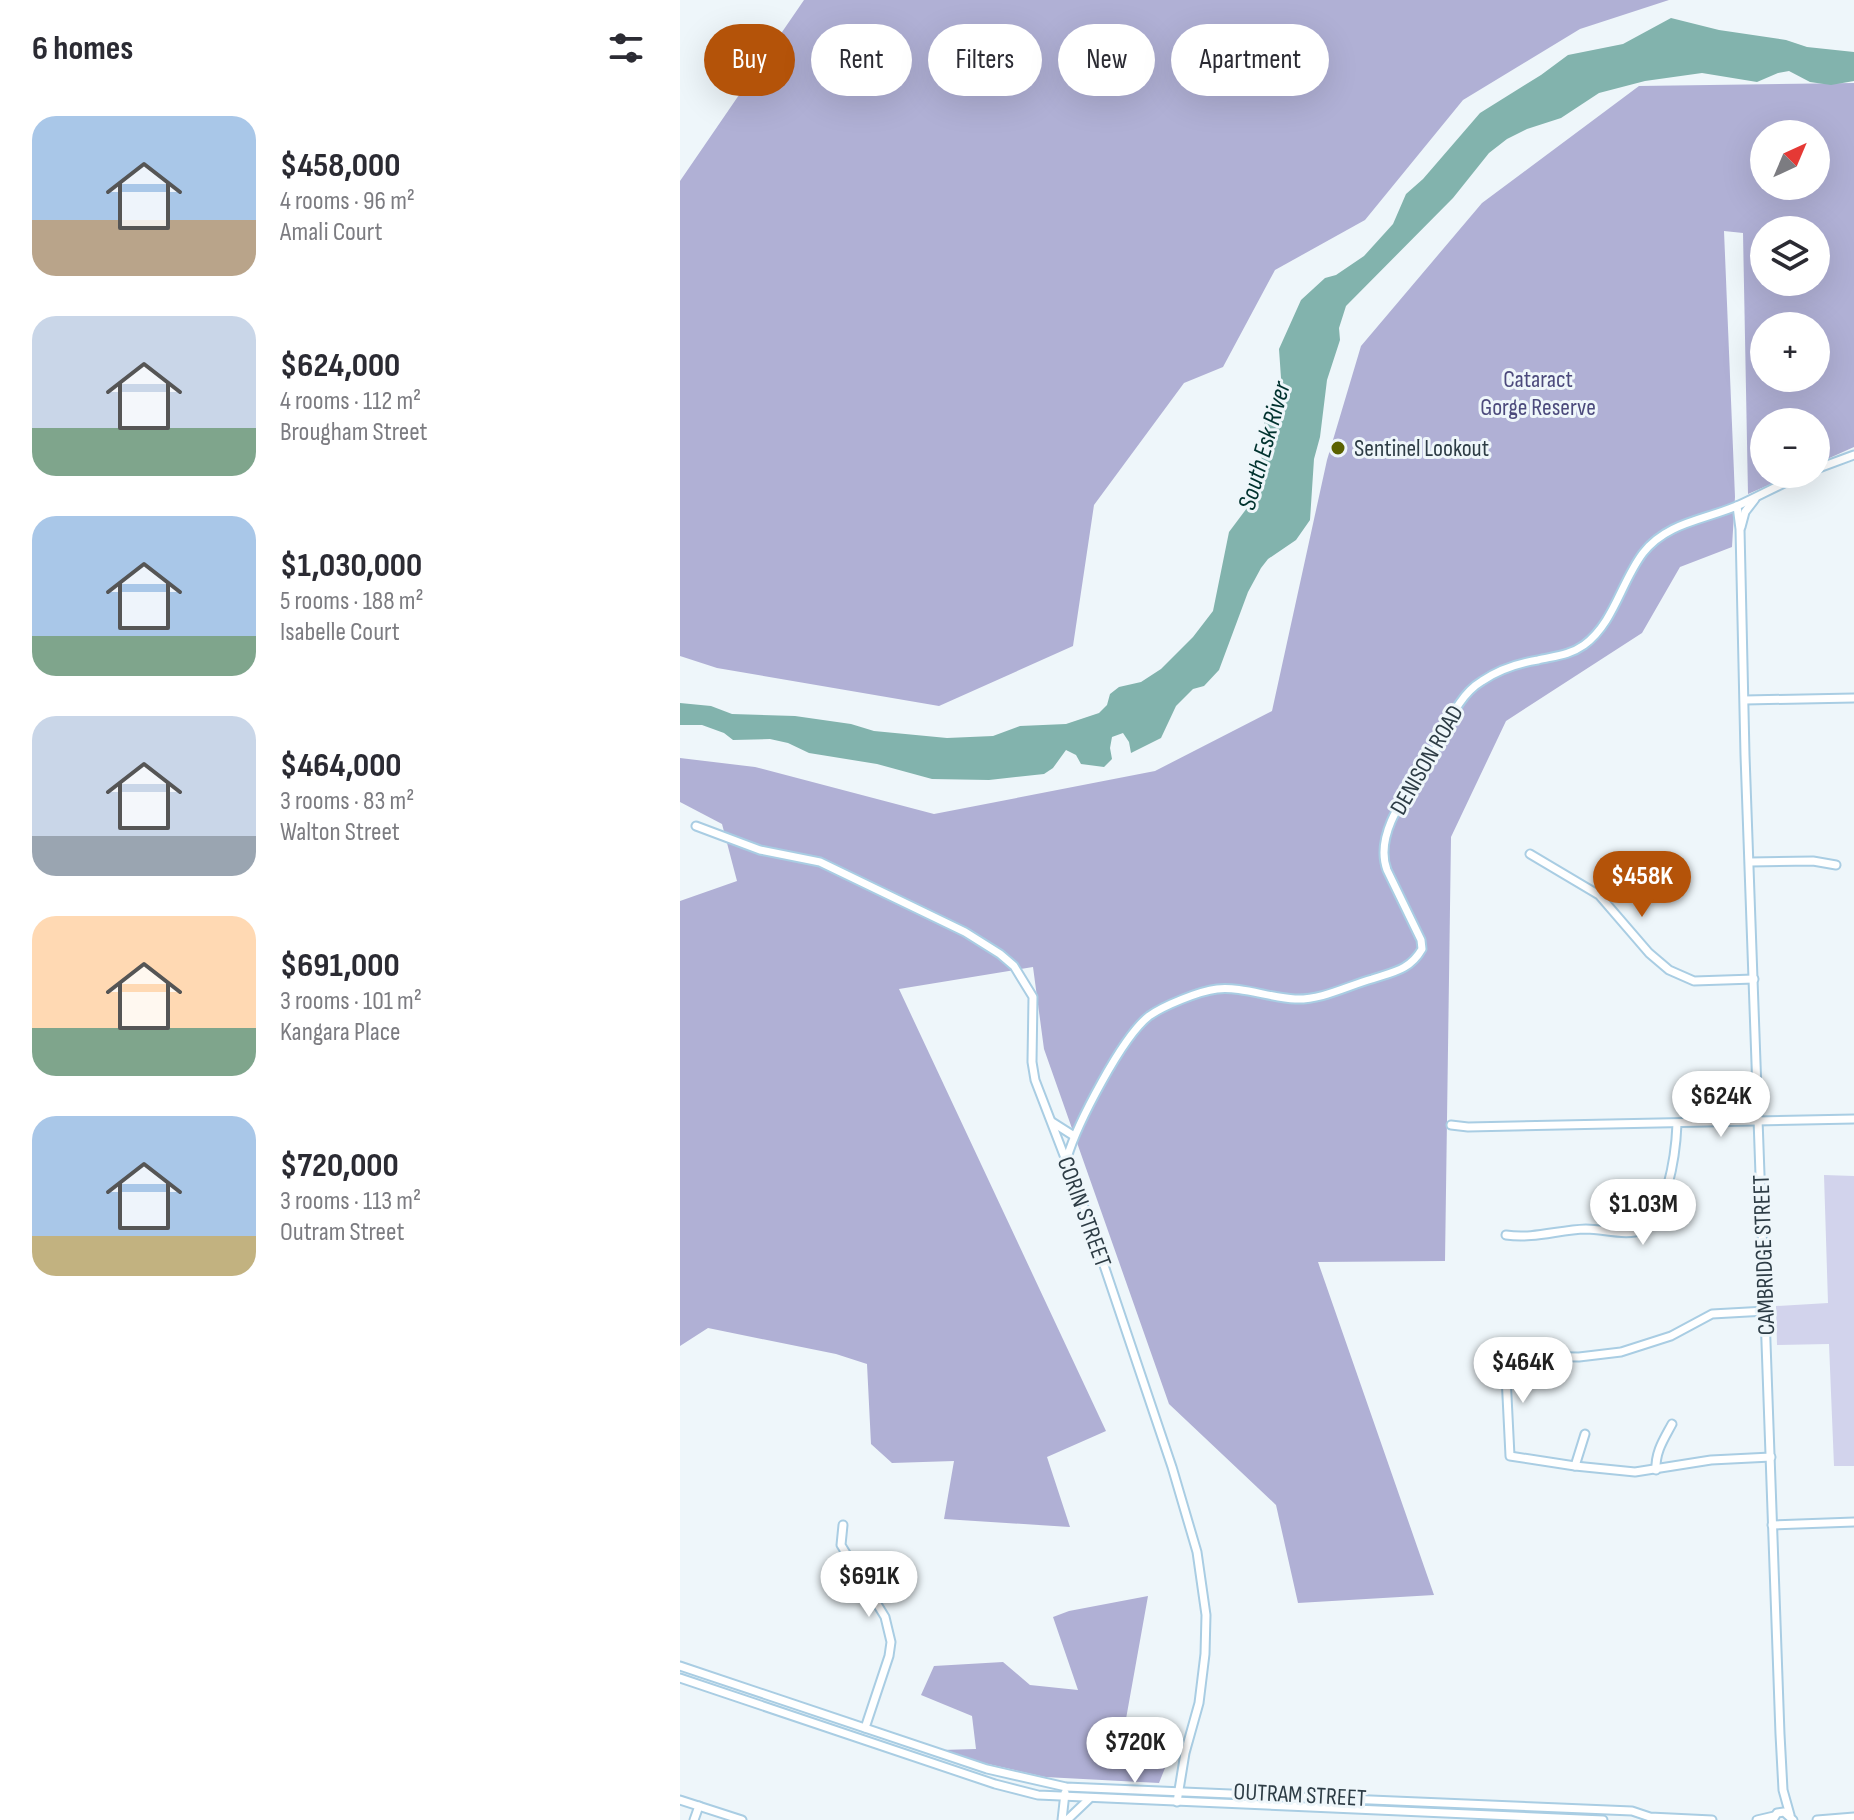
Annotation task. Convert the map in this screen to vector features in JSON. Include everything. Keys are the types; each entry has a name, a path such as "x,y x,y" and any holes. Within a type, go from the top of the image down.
{"street":[{"path":"1830,464 1854,455"},
{"name":"DENISON ROAD","path":"1067,1159 1074,1136 1098,1091 1137,1029 1149,1016 1164,1007 1216,989 1272,997 1309,998 1407,967 1422,949 1421,940 1387,870 1384,849 1396,810 1434,751 1459,702 1485,678 1529,662 1567,654 1585,645 1603,626 1634,567 1654,541 1675,527 1737,506 1774,488"},
{"name":"CAMBRIDGE STREET","path":"1740,529 1745,512 1758,495"},
{"name":"CAMBRIDGE STREET","path":"1737,506 1783,1790 1793,1818"},
{"path":"1745,700 1854,698"},
{"name":"CORIN STREET","path":"696,826 760,850 820,862 965,932 1014,966 1033,997 1032,1062 1035,1080 1067,1159 1163,1441 1197,1552 1206,1615 1205,1654 1199,1703 1185,1753 1177,1802"},
{"path":"1530,854 1606,900 1649,953 1669,970 1694,981 1754,979"},
{"path":"1750,862 1813,861 1836,865"},
{"path":"1451,1125 1854,1119"},
{"path":"1051,1121 1074,1136"},
{"path":"1506,1235 1533,1237 1589,1229 1632,1233 1645,1229 1657,1215 1671,1172 1677,1124"},
{"path":"1766,1311 1712,1314 1671,1336 1621,1352 1579,1357 1505,1356 1510,1456 1622,1471 1656,1470 1711,1460 1771,1457"},
{"path":"1656,1470 1655,1459 1659,1447 1672,1424"},
{"path":"1575,1466 1585,1434"},
{"path":"1772,1525 1854,1522"},
{"path":"843,1525 841,1545 885,1617 891,1642 865,1728"},
{"name":"OUTRAM STREET","path":"680,1666 987,1769 1066,1787 1632,1811 1646,1819 1712,1820"},
{"name":"OUTRAM STREET","path":"680,1678 995,1784 1038,1795 1603,1820"},
{"path":"1064,1820 1066,1787"},
{"name":"CAMBRIDGE STREET","path":"1775,1816 1783,1790"},
{"path":"1064,1820 1089,1799"},
{"path":"680,1800 742,1820"},
{"path":"694,1820 699,1806"},
{"path":"1757,1820 1784,1812 1793,1818"},
{"path":"1817,1820 1854,1817"}],"shaded area":[{"path":"1824,1175 1854,1176 1854,1466 1834,1466 1829,1344 1777,1345 1776,1306 1828,1303"}],"green space":[{"path":"804,0 1669,0 1580,29 1463,100 1365,220 1275,270 1223,367 1184,383 1094,505 1073,646 939,706 717,668 680,656 680,181 738,96 795,96 795,24 788,24"},
{"name":"Cataract Gorge Reserve","path":"1854,83 1854,447 1830,458 1830,408 1750,408 1750,488 1762,488 1748,494 1743,233 1724,231 1735,497 1732,547 1680,567 1642,633 1506,721 1451,837 1445,1261 1318,1262 1434,1595 1298,1603 1276,1505 1169,1404 1044,1049 1033,967 899,989 1106,1431 1047,1457 1070,1527 944,1519 954,1461 892,1463 871,1444 867,1364 836,1354 708,1328 680,1346 680,901 737,881 722,824 680,802 680,758 755,767 934,814 1155,771 1272,711 1327,460 1361,346 1482,203 1639,86"},
{"path":"1148,1596 1124,1730 1177,1726 1175,1743 1159,1783 1045,1777 941,1750 976,1749 972,1716 921,1695 934,1666 1003,1662 1030,1685 1078,1690 1053,1617 1069,1611"}],"water":[{"name":"South Esk River","path":"1671,18 1719,30 1786,40 1807,47 1854,52 1854,81 1831,85 1810,82 1789,71 1757,82 1702,73 1645,81 1599,93 1561,118 1527,129 1489,153 1453,198 1346,306 1339,328 1340,340 1327,380 1314,459 1310,520 1296,540 1268,559 1261,568 1248,592 1219,670 1204,686 1193,689 1176,706 1161,738 1131,753 1123,733 1112,737 1112,759 1104,767 1081,764 1076,755 1066,750 1053,768 1044,774 989,780 932,779 877,764 809,753 770,739 733,740 702,725 680,725 680,703 711,706 732,714 795,716 851,724 874,731 947,738 993,736 1020,726 1066,724 1099,713 1107,705 1110,694 1119,687 1141,682 1161,669 1193,637 1213,611 1229,532 1256,496 1263,475 1260,442 1265,420 1277,401 1281,378 1279,349 1301,300 1325,278 1336,275 1364,256 1393,224 1406,194 1423,179 1480,113 1568,55 1623,44"}],"place":[{"name":"Sentinel Lookout","path":"1338,448"}]}
